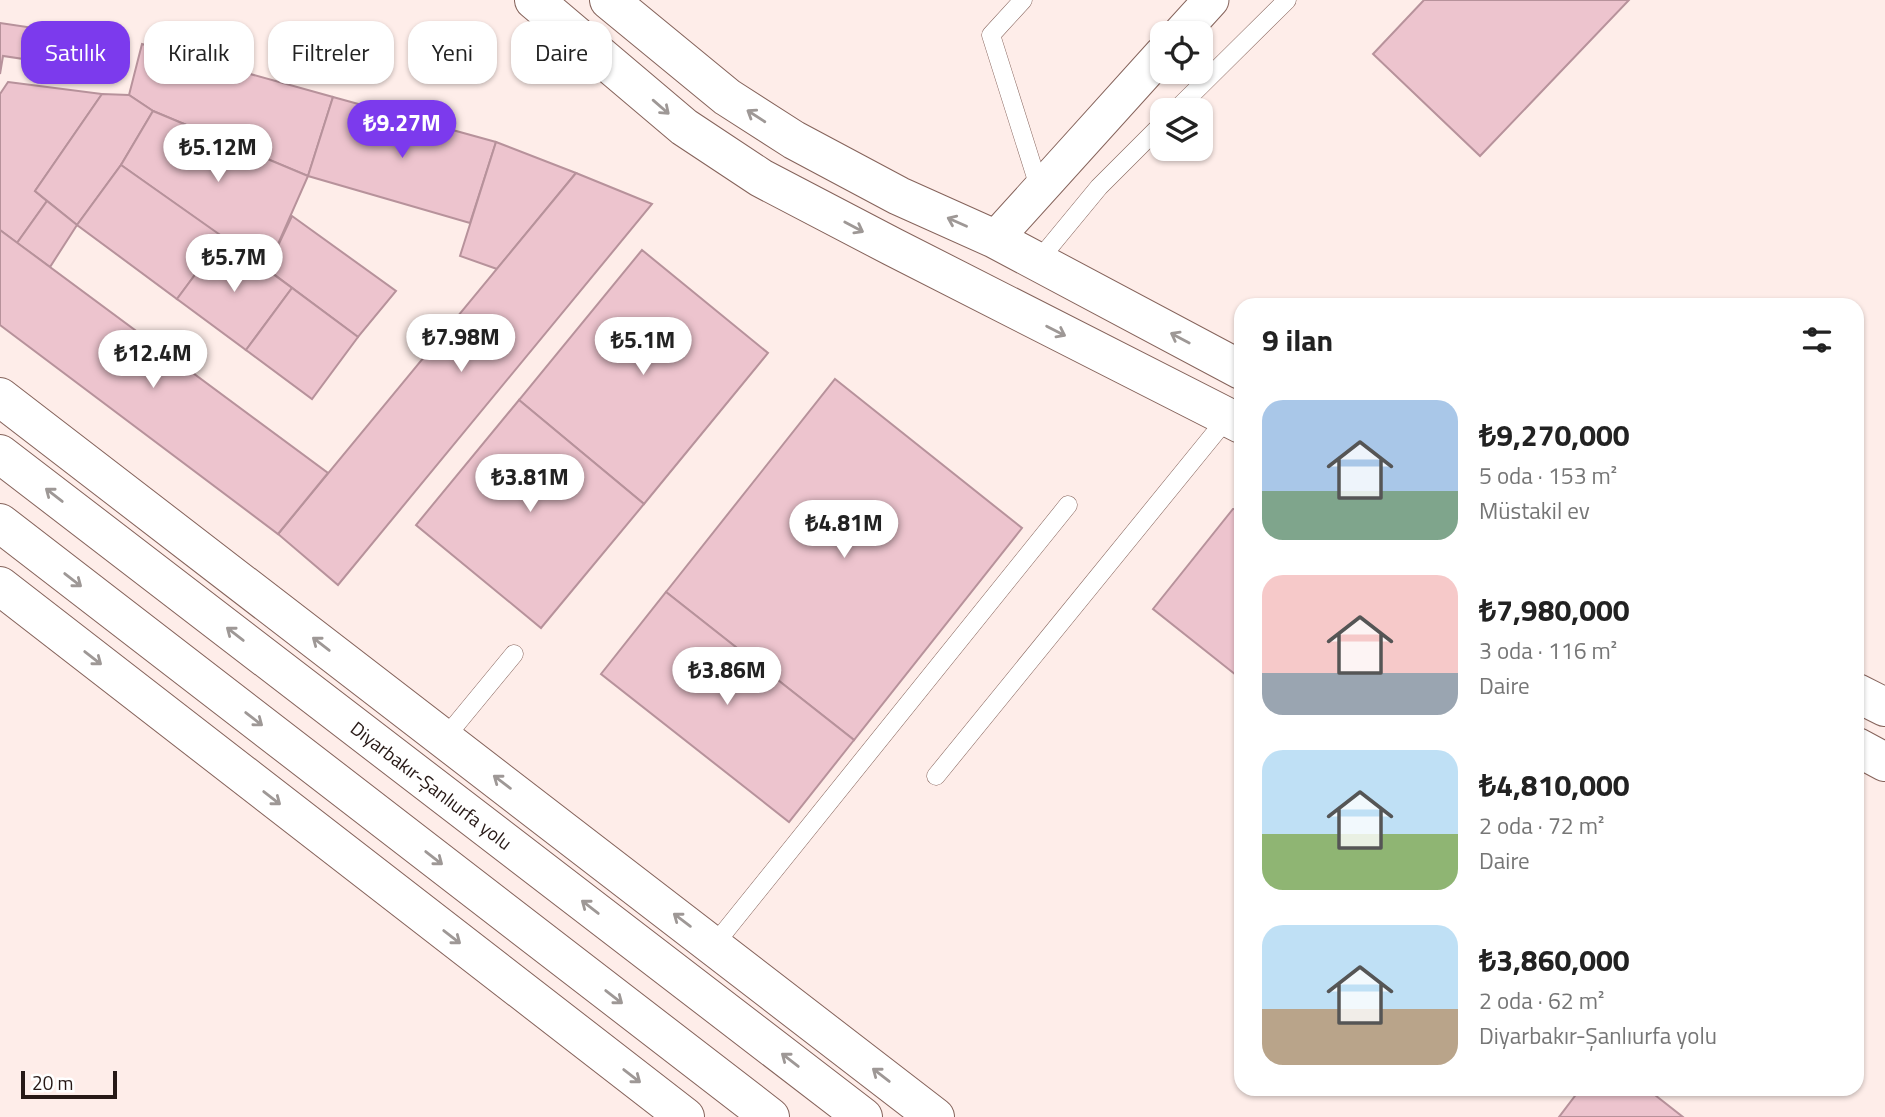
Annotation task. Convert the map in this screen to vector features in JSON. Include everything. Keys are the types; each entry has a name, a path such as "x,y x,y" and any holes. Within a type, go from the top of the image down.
{"main road":[{"path":"534,0 684,127 761,178 1234,420"},
{"path":"609,0 727,97 794,140 898,196 1038,261 1234,366"},
{"path":"0,397 935,1117"},
{"name":"Diyarbakır-Şanlıurfa yolu","path":"0,454 863,1117"},
{"path":"0,523 770,1117"},
{"path":"0,586 684,1117"},
{"path":"1864,697 1885,708"},
{"path":"1864,751 1885,762"}],"street":[{"path":"1192,21 1211,0"},
{"path":"995,239 1150,67"}],"lane":[{"path":"1023,0 991,35 1040,187"},
{"path":"1188,98 1287,0"},
{"path":"1038,261 1099,187 1150,136"},
{"path":"936,776 1234,420"},
{"path":"714,945 1068,505"},
{"path":"444,738 514,654"}],"building":[{"path":"1424,0 1629,0 1480,156 1373,54"},
{"path":"0,23 21,26 21,59 3,56 0,74"},
{"path":"142,44 144,84 254,84 254,75 268,79 268,84 286,84 333,97 308,176 153,111 129,95"},
{"path":"8,82 102,94 35,191 47,201 17,243 0,230 0,94"},
{"path":"102,94 129,95 153,111 121,165 77,225 35,191"},
{"path":"333,97 496,142 470,223 308,176"},
{"path":"153,111 308,176 267,269 121,165"},
{"path":"496,142 576,173 497,269 460,256"},
{"path":"121,165 223,237 177,299 77,225"},
{"path":"576,173 652,204 338,585 278,534"},
{"path":"47,201 77,225 50,267 17,243"},
{"path":"292,216 396,291 358,337 267,269"},
{"path":"0,230 328,473 278,534 0,325"},
{"path":"223,237 292,288 246,350 177,299"},
{"path":"642,250 768,353 644,504 519,400"},
{"path":"292,288 358,337 312,399 246,350"},
{"path":"835,379 1022,528 854,740 666,592"},
{"path":"519,400 644,504 541,628 416,525"},
{"path":"1233,509 1234,509 1234,673 1153,609"},
{"path":"666,592 854,740 789,822 601,674"},
{"path":"1575,1096 1656,1096 1683,1117 1559,1117"}]}
